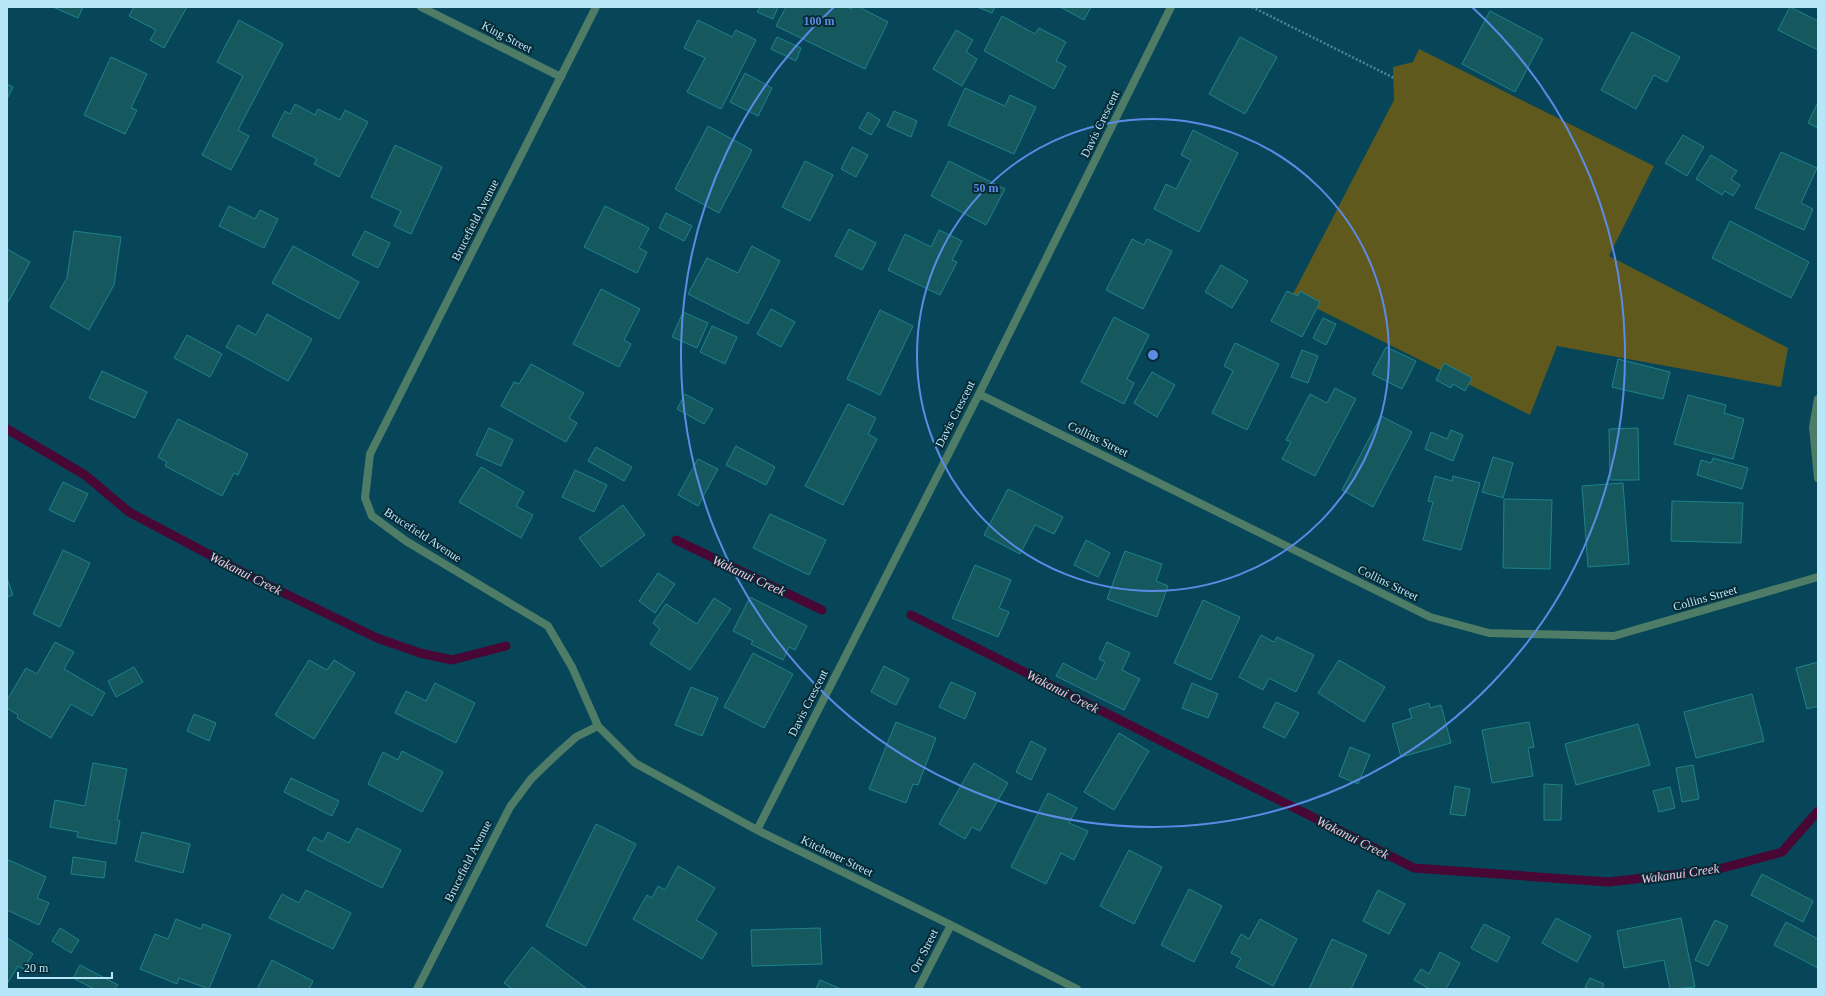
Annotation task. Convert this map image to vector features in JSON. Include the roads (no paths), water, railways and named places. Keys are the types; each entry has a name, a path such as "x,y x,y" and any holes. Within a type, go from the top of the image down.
{"street":[{"name":"King Street","path":"421,7 561,77"},
{"name":"Brucefield Avenue","path":"417,989 510,807 531,778 557,754 576,737 598,726 572,667 548,626 406,541 372,516 365,498 370,454 596,7"},
{"name":"Davis Crescent","path":"757,830 979,394 1171,7"},
{"name":"Collins Street","path":"979,394 1430,617 1489,633 1614,636 1818,577"},
{"path":"1818,399 1813,427 1818,478"},
{"name":"Kitchener Street","path":"598,726 635,763 757,830 951,925 1077,989"},
{"name":"Orr Street","path":"918,989 951,925"}],"waterway":[{"name":"Wakanui Creek","path":"7,429 85,475 129,512 257,580 377,638 420,653 452,660 506,646"},
{"name":"Wakanui Creek","path":"676,540 822,610"},
{"name":"Wakanui Creek","path":"911,615 1414,868 1608,882 1715,870 1782,852 1818,811"}]}
